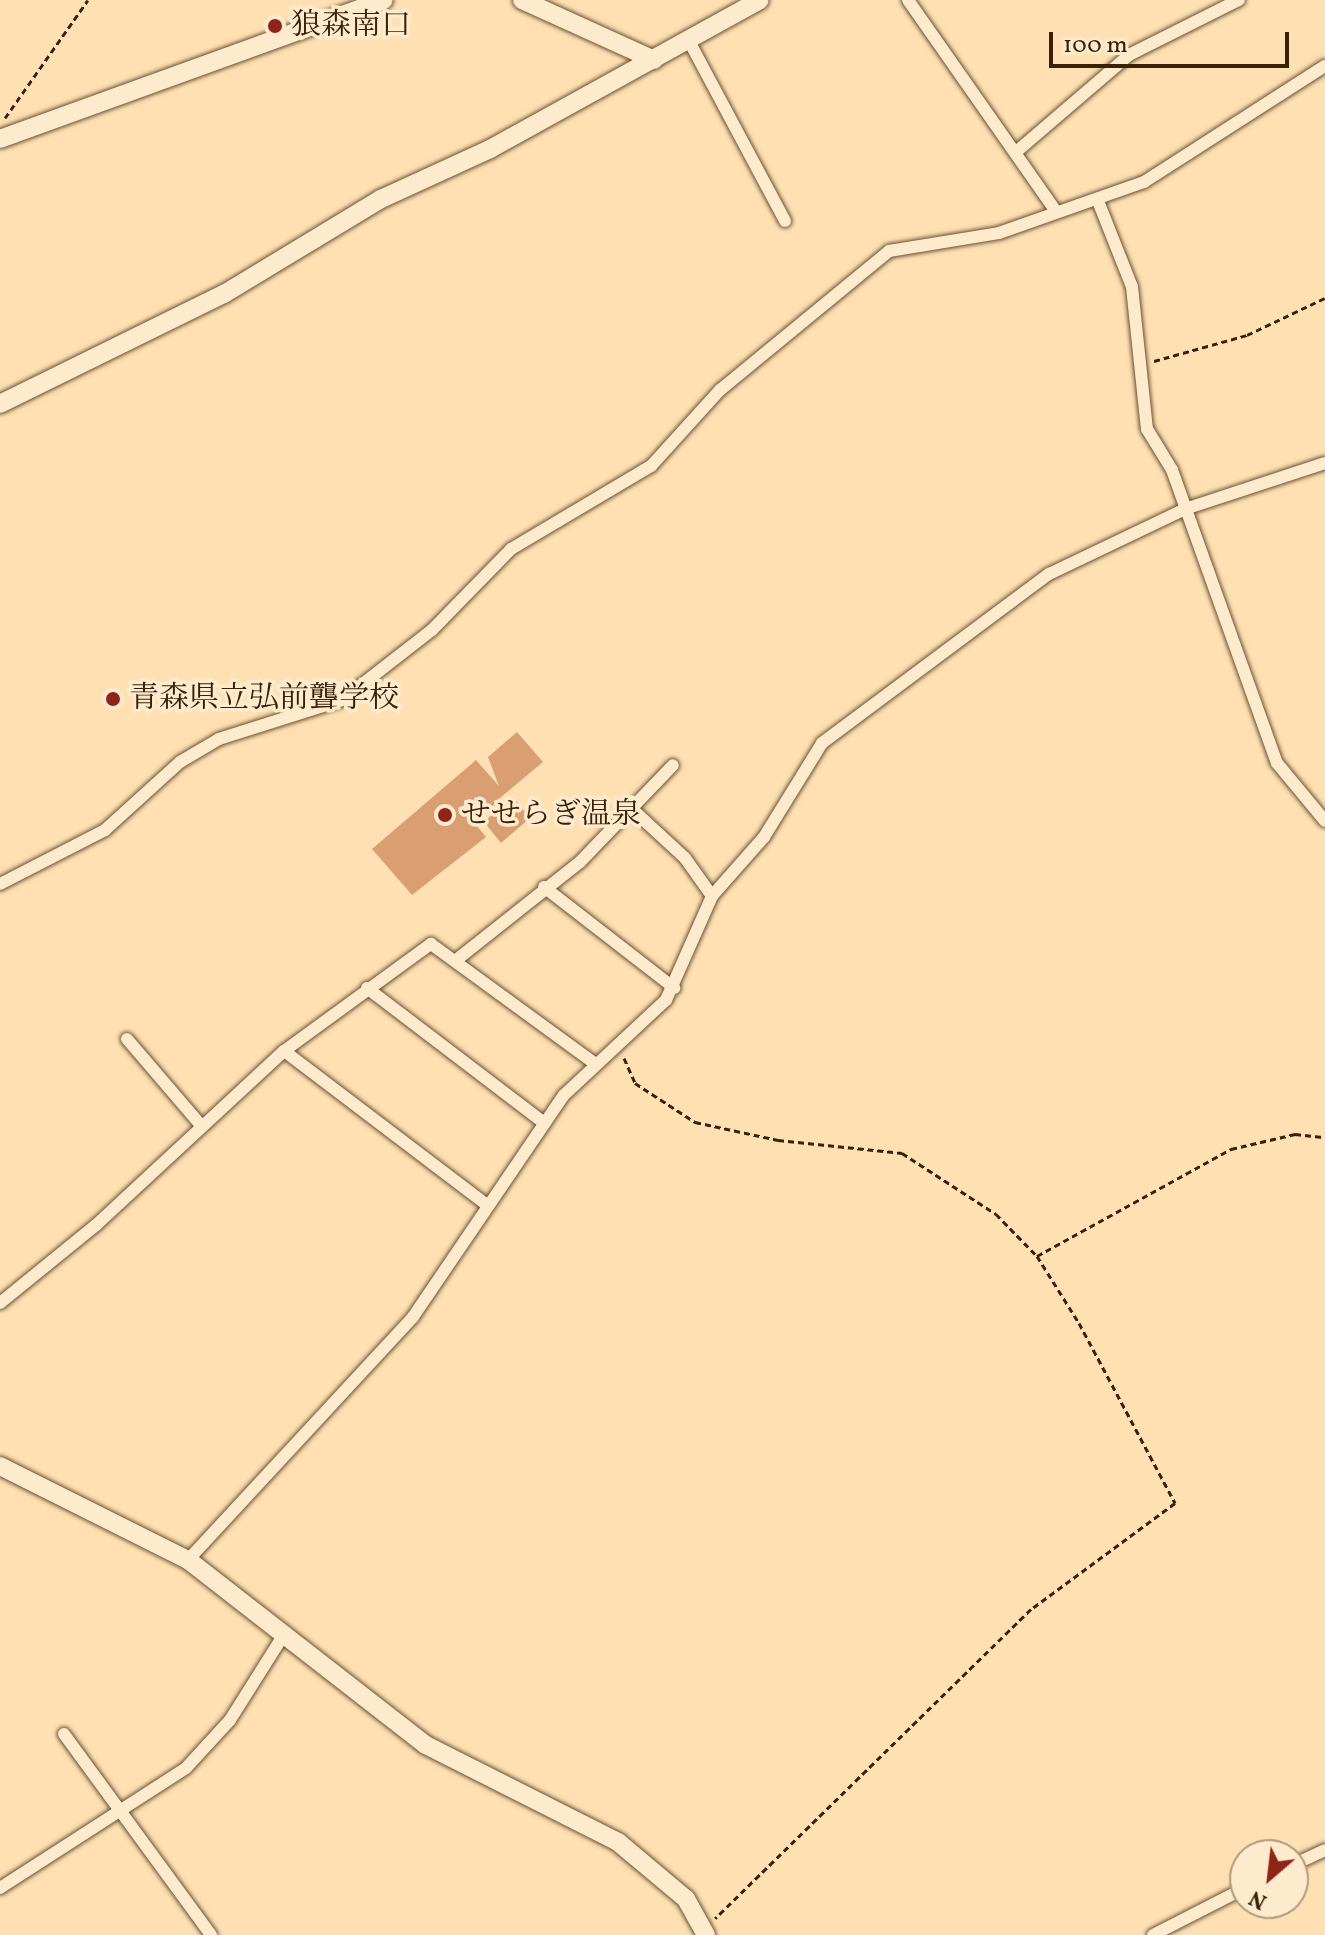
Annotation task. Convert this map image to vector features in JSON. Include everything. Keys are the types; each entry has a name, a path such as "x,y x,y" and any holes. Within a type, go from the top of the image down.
{"street":[{"path":"0,139 384,0"},
{"path":"522,0 654,60"},
{"path":"0,404 224,294 381,199 654,60 760,0"},
{"path":"908,0 1055,210"},
{"path":"1016,152 1129,55 1239,0"},
{"path":"689,41 785,221"},
{"path":"0,884 105,830 180,762 219,739 342,700 432,630 511,549 651,466 720,390 889,251 999,233 1055,210 1098,201 1144,182 1325,66"},
{"path":"1098,201 1121,245 1143,363 1147,429 1185,509 1277,763 1325,821"},
{"path":"188,1560 413,1317 544,1123 593,1062 674,988 712,896 764,837 822,743 1038,582 1185,509 1325,463"},
{"path":"455,961 633,810 673,765"},
{"path":"633,810 685,858 712,896"},
{"path":"544,887 674,988"},
{"path":"0,1303 96,1225 199,1123 284,1051 431,944 593,1062"},
{"path":"367,988 544,1123"},
{"path":"127,1039 199,1123"},
{"path":"284,1051 487,1205"},
{"path":"0,1466 188,1560 281,1639 426,1745 618,1842 663,1876 708,1932"},
{"path":"0,1888 118,1816 209,1746 281,1639"},
{"path":"64,1734 118,1816 211,1935"},
{"path":"1153,1935 1229,1896"}],"path":[{"path":"0,126 88,0"},
{"path":"1143,363 1247,335 1325,298"},
{"path":"616,1040 635,1083 695,1122 778,1140 902,1153 954,1182 1037,1256 1175,1503 1031,1609 708,1932"},
{"path":"1037,1256 1231,1149 1285,1136 1325,1137"}],"building":[{"name":"せせらぎ温泉","path":"517,732 543,762 494,803 499,808 513,797 530,818 501,843 484,822 494,813 489,807 473,821 486,837 412,895 372,849 476,760 499,786 488,757"}],"place":[{"name":"狼森南口","path":"275,26"},
{"name":"青森県立弘前聾学校","path":"113,699"},
{"name":"せせらぎ温泉","path":"445,815"}]}
